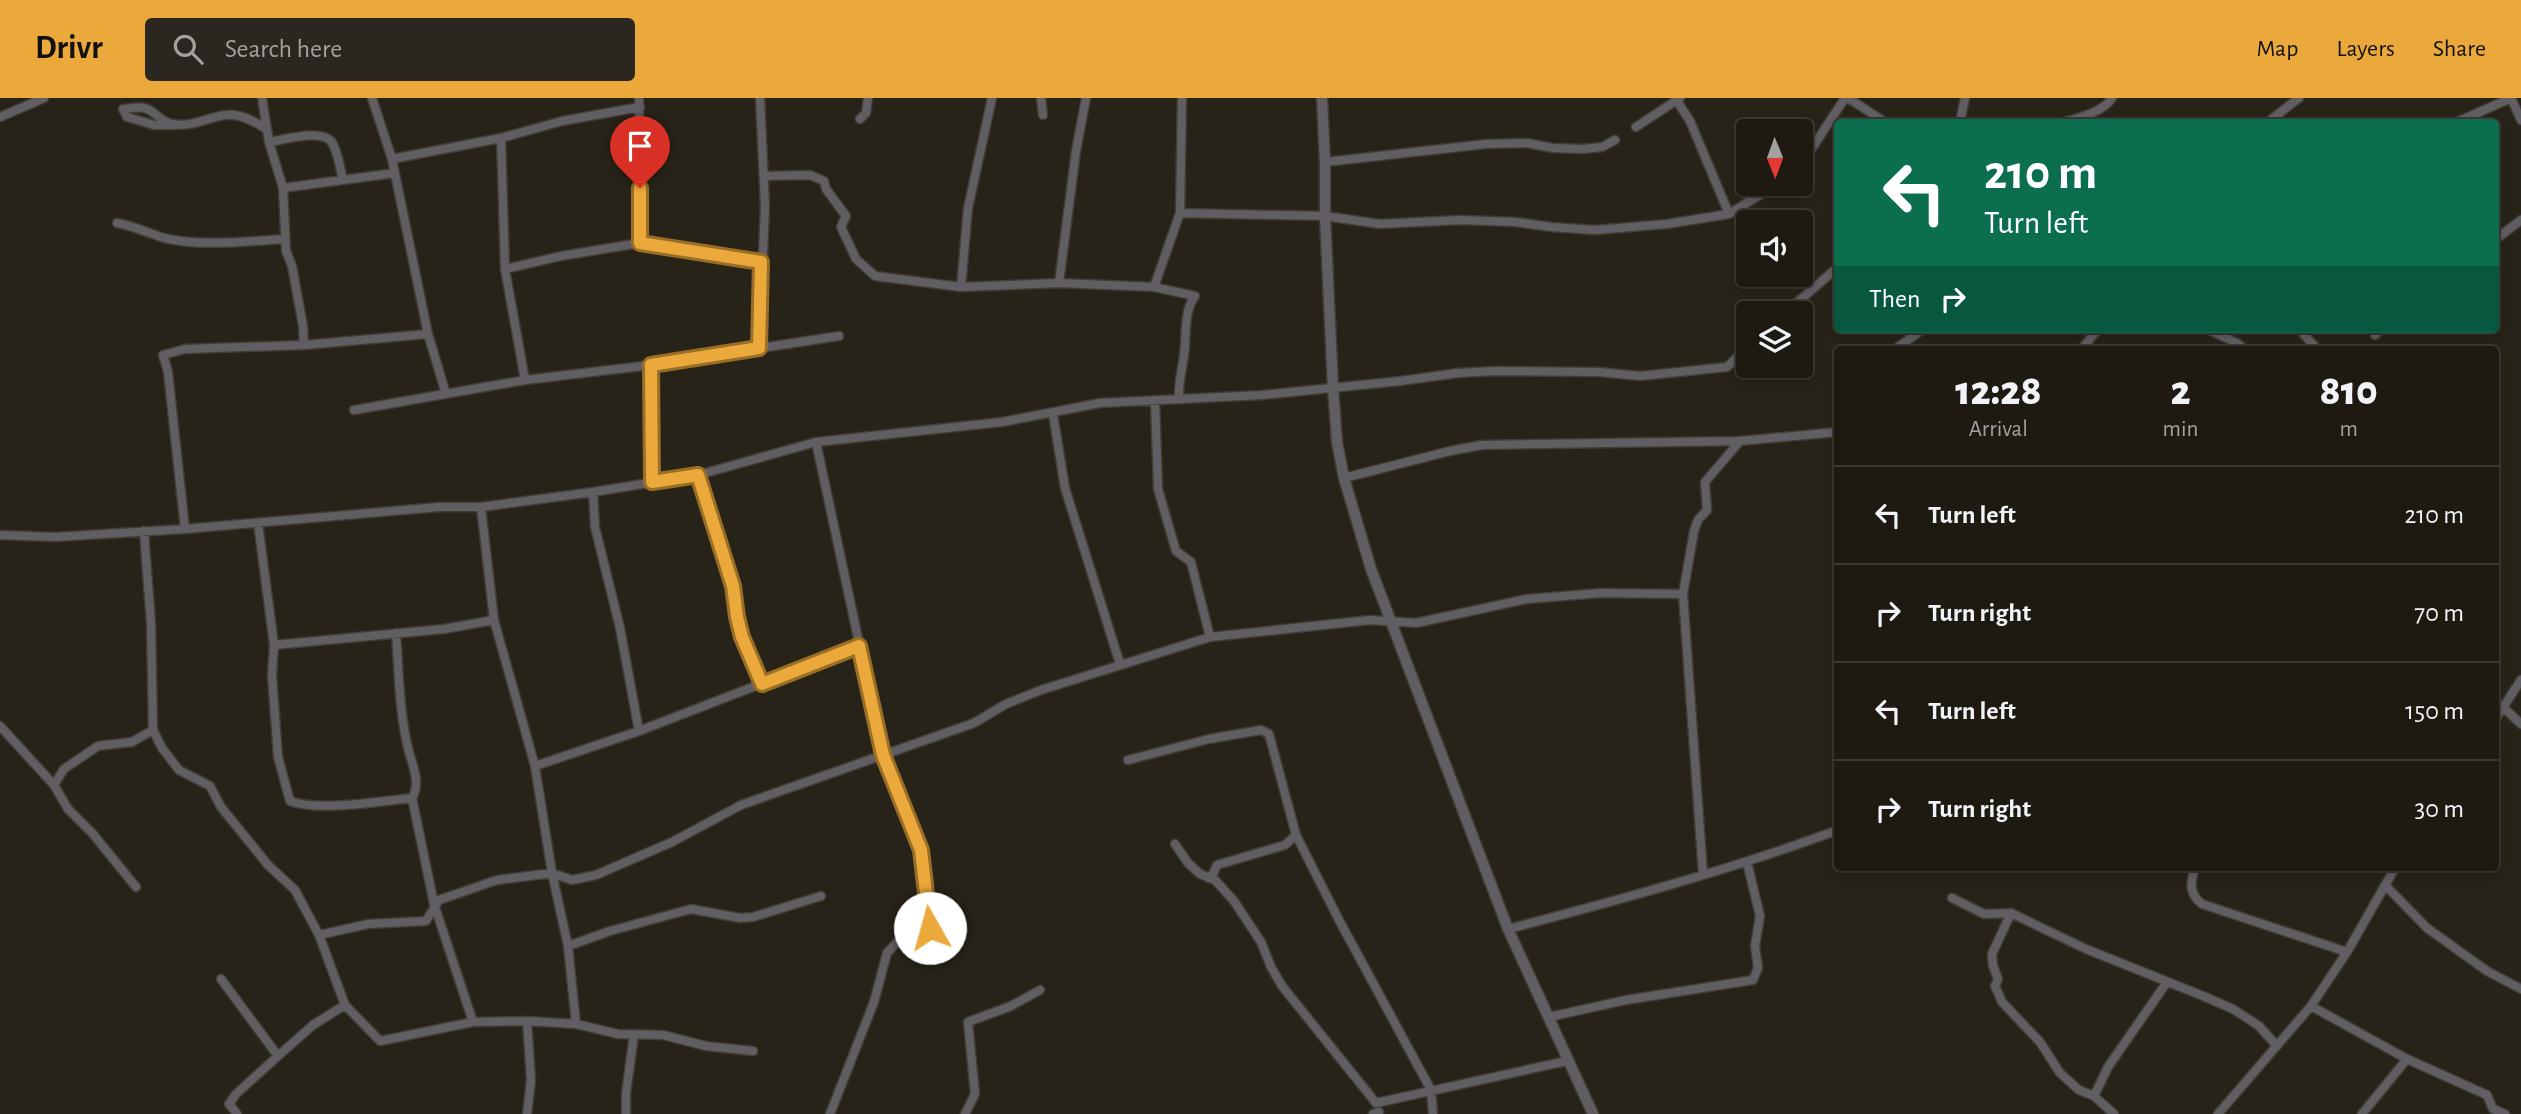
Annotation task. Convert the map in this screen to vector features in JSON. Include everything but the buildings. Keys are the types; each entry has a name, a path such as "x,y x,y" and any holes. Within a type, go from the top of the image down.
{"street":[{"path":"0,117 44,98"},
{"path":"262,98 269,142 283,188 285,239 303,326 304,345"},
{"path":"372,98 392,159 428,334 446,394"},
{"path":"759,348 765,206 760,98"},
{"path":"860,119 866,113 868,98"},
{"path":"961,287 968,208 982,154 992,98"},
{"path":"1041,98 1043,115"},
{"path":"1059,284 1076,151 1086,98"},
{"path":"1154,287 1180,213 1182,98"},
{"path":"1322,98 1333,387 1337,442 1344,478 1371,569 1508,929 1593,1114"},
{"path":"1813,148 1847,98 1880,119"},
{"path":"1961,119 1965,98"},
{"path":"2075,119 2109,103 2112,98"},
{"path":"2272,119 2299,98"},
{"path":"2464,119 2511,98 2521,120"},
{"path":"1636,127 1678,99 1729,214"},
{"path":"392,159 501,138 639,102 640,243"},
{"path":"173,125 142,107 122,109 127,117 154,125 173,125 201,123 226,114 249,118 266,128"},
{"path":"269,142 315,135 327,138 332,143 343,180"},
{"path":"501,138 505,269 525,380"},
{"path":"1325,162 1486,144 1527,143 1553,148 1583,149 1602,146 1615,139"},
{"path":"283,188 395,173"},
{"path":"764,176 810,175 824,181 825,189 846,216 841,227 844,237 856,259 875,276 961,287 1059,284 1154,287 1195,296 1189,308 1185,353 1178,386 1179,399"},
{"path":"1180,213 1325,216 1380,224 1517,222 1595,230 1667,224 1729,214 1758,196"},
{"path":"2499,237 2521,220"},
{"path":"117,223 165,238 206,242 285,239"},
{"path":"505,269 561,256 640,243 761,262"},
{"path":"1799,301 1834,270"},
{"path":"1900,346 1917,333"},
{"path":"2216,333 2240,346"},
{"path":"2303,333 2314,346"},
{"path":"185,529 168,372 163,355 185,349 304,345 428,334"},
{"path":"354,410 525,380 651,365 839,336"},
{"path":"0,535 55,537 185,529 439,507 481,507 698,475 816,442 1002,422 1100,403 1262,395 1495,371 1599,372 1640,376 1727,367 1736,358"},
{"path":"651,365 652,482"},
{"path":"1155,400 1158,489 1176,551 1191,562 1210,637"},
{"path":"1053,414 1065,488 1121,664"},
{"path":"1344,478 1450,450 1482,445 1740,441 1834,432"},
{"path":"1703,874 1683,594 1694,531 1698,520 1707,510 1705,482 1740,441"},
{"path":"816,442 883,755 921,850 930,928 900,940 887,953 874,1002 830,1114"},
{"path":"698,475 733,586 742,637 762,684"},
{"path":"593,492 595,527 620,628 639,731"},
{"path":"481,507 494,620 535,766 552,873 568,946 576,1024"},
{"path":"258,523 274,645 272,675 278,757 290,801 298,804 336,805 412,798"},
{"path":"144,531 151,624 153,730 162,748 179,770 209,786 221,807 268,865 295,890 319,935 345,1006 380,1041 473,1022 527,1021 576,1024 618,1034 663,1035 706,1046 753,1051"},
{"path":"319,935 368,924 406,921 422,923 439,900 497,880 552,873 572,880 616,868 741,805 974,723 1006,704 1041,690 1210,637 1370,620 1416,623 1527,599 1600,593 1683,594"},
{"path":"274,645 444,629 494,620"},
{"path":"396,633 404,730 416,781 412,798 434,904 473,1022"},
{"path":"535,766 639,731 859,646"},
{"path":"2499,714 2521,680"},
{"path":"2503,708 2521,724"},
{"path":"0,726 54,785 68,809 93,834 136,887"},
{"path":"54,785 64,769 98,746 132,742 153,730"},
{"path":"1128,760 1209,739 1265,731 1269,734 1296,835 1431,1090 1433,1114"},
{"path":"1508,929 1630,897 1747,862 1834,831"},
{"path":"1212,877 1217,865 1285,845 1296,835"},
{"path":"1175,844 1188,863 1200,874 1212,877 1234,901 1261,942 1282,986 1376,1103 1567,1061"},
{"path":"1549,1017 1626,1000 1753,980 1758,968 1755,946 1760,916 1747,862"},
{"path":"2194,871 2192,890 2195,898 2202,904 2347,952"},
{"path":"2218,1114 2311,1006 2347,952 2393,871"},
{"path":"2385,885 2427,928 2487,971 2521,989"},
{"path":"568,946 691,909 740,918 753,917 821,896"},
{"path":"1952,898 1984,914 2011,913 2086,949 2233,1009 2259,1026 2277,1046"},
{"path":"2011,913 1992,954 1998,979 1996,991 2002,1002 2040,1042 2060,1073 2079,1090 2094,1096 2114,1114"},
{"path":"221,978 278,1056"},
{"path":"2094,1096 2108,1067 2167,982"},
{"path":"965,1114 975,1094 968,1022 1012,1006 1040,990"},
{"path":"237,1114 229,1104 236,1094 313,1025 345,1006"},
{"path":"2311,1006 2407,1059 2487,1095 2491,1112 2505,1114"},
{"path":"527,1021 531,1080 527,1114"},
{"path":"626,1114 626,1093 634,1035"},
{"path":"2362,1114 2407,1059"}],"route":[{"path":"640,188 640,243 761,262 759,348 651,365 652,482 698,475 727,563 742,637 762,684 859,646 883,755 921,850 930,928"}]}
